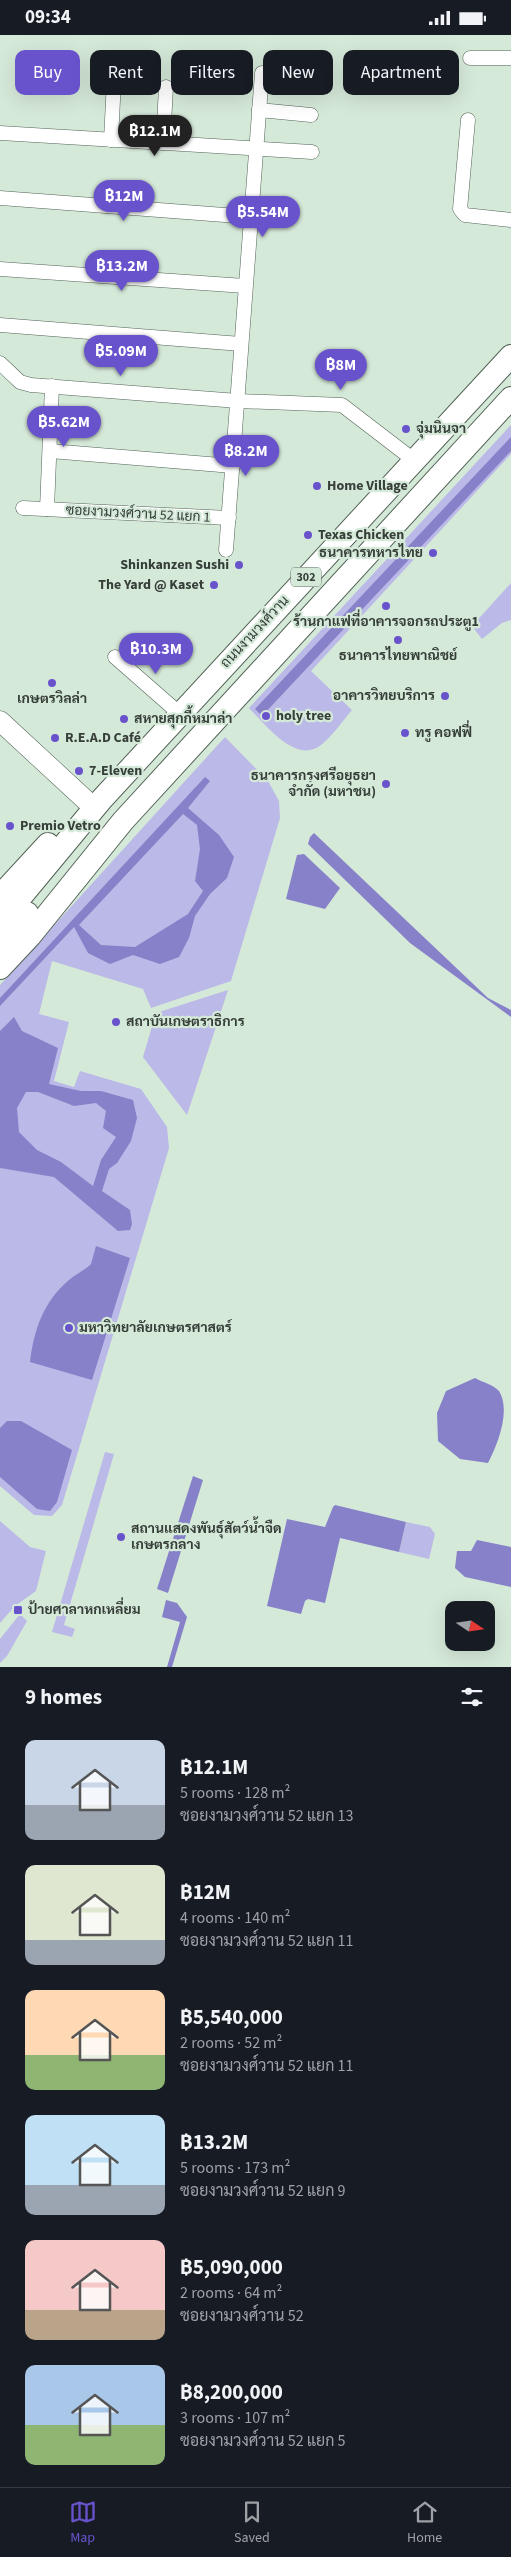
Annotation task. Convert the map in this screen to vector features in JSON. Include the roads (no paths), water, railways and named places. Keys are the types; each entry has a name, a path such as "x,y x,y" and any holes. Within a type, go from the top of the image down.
{"main road":[{"name":"ถนนงามวงศ์วาน","path":"0,921 97,802 511,356"},
{"name":"302","path":"0,969 30,936 124,821 511,399"},
{"name":"ถนนงามวงศ์วาน","path":"0,896 44,848 97,802"},
{"name":"302","path":"0,943 58,880 124,821"}],"street":[{"path":"470,58 511,58"},
{"path":"226,550 262,73"},
{"path":"163,143 166,87"},
{"path":"111,139 113,95"},
{"path":"259,110 311,115"},
{"path":"468,121 460,209 466,215 511,220"},
{"path":"0,133 312,152"},
{"path":"0,198 251,217"},
{"path":"0,269 245,286"},
{"path":"0,325 241,344"},
{"path":"0,363 20,382 52,386 238,401 342,405 415,461"},
{"name":"ซอยงามวงศ์วาน 52 แยก 1","path":"47,509 52,386"},
{"path":"50,451 233,466"},
{"name":"ซอยงามวงศ์วาน 52 แยก 1","path":"23,508 229,518"},
{"path":"115,657 180,714"},
{"path":"0,721 97,802"}],"place":[{"name":"จุ่มนินจา","path":"406,429"},
{"name":"Home Village","path":"317,486"},
{"name":"Texas Chicken","path":"308,535"},
{"name":"ธนาคารทหารไทย","path":"433,553"},
{"name":"Shinkanzen Sushi","path":"239,565"},
{"name":"The Yard @ Kaset","path":"214,585"},
{"name":"ร้านกาแฟที่อาคารจอกรถประตู1","path":"386,606"},
{"name":"ธนาคารไทยพาณิชย์","path":"398,640"},
{"name":"เกษตรวิลล่า","path":"52,683"},
{"name":"อาคารวิทยบริการ","path":"445,696"},
{"name":"holy tree","path":"266,716"},
{"name":"สหายสุกกี้หมาล่า","path":"124,719"},
{"name":"ทรู คอฟฟี่","path":"405,733"},
{"name":"R.E.A.D Café","path":"55,738"},
{"name":"7-Eleven","path":"79,771"},
{"name":"ธนาคารกรุงศรีอยุธยา จำกัด (มหาชน)","path":"386,784"},
{"name":"Premio Vetro","path":"10,826"},
{"name":"สถาบันเกษตราธิการ","path":"116,1022"},
{"name":"มหาวิทยาลัยเกษตรศาสตร์","path":"69,1328"},
{"name":"สถานแสดงพันธุ์สัตว์น้ำจืด เกษตรกลาง","path":"121,1537"},
{"name":"ป้ายศาลาหกเหลี่ยม","path":"18,1610"}]}
